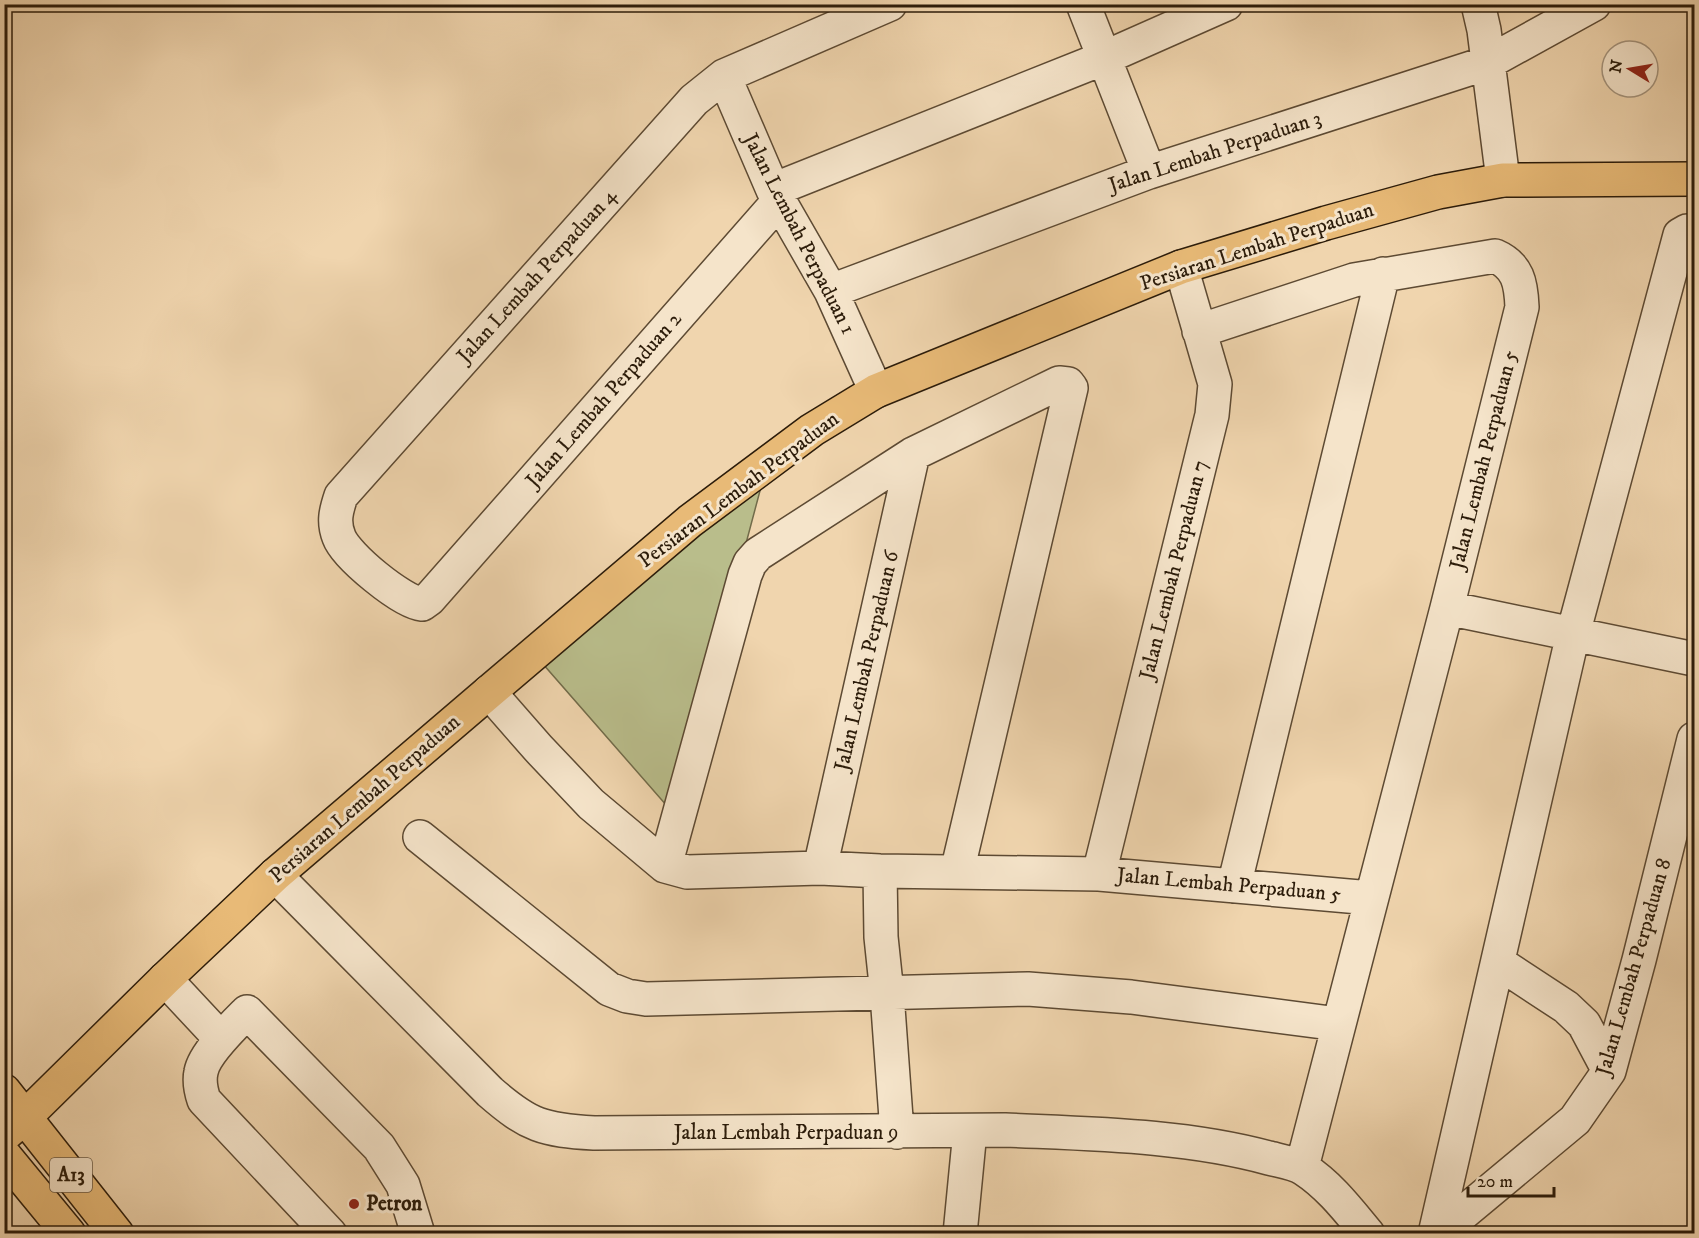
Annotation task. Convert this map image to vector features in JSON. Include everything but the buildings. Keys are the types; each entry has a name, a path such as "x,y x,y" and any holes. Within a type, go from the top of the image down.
{"main road":[{"name":"Persiaran Lembah Perpaduan","path":"15,1126 275,875 489,692 690,521 812,430 876,391 1181,267 1438,192 1503,180 1695,178"},
{"name":"A13","path":"4,1092 15,1126 117,1233"},
{"name":"A13","path":"4,1155 69,1233"}],"street":[{"name":"Jalan Lembah Perpaduan 4","path":"429,599 422,604 407,600 352,558 339,538 334,516 341,496 694,100 724,76 890,4"},
{"path":"1083,4 1149,172"},
{"path":"776,195 1104,58 1226,4"},
{"path":"1478,4 1503,180"},
{"name":"Jalan Lembah Perpaduan 3","path":"831,291 1149,172 1487,63 1594,4"},
{"name":"Jalan Lembah Perpaduan 1","path":"724,76 776,195 831,291 876,391"},
{"name":"Jalan Lembah Perpaduan 2","path":"429,599 776,195"},
{"path":"1437,1233 1573,634 1680,235 1687,231 1695,231"},
{"name":"Jalan Lembah Perpaduan 5","path":"489,692 591,804 665,866 687,872 820,868 1099,874 1371,898 1447,608 1522,307 1521,290 1516,274 1507,262 1495,256 1383,274"},
{"name":"Jalan Lembah Perpaduan 7","path":"1099,874 1212,415 1215,384 1181,267"},
{"path":"1199,331 1354,280 1383,274 1234,886"},
{"path":"665,866 750,563 758,554 914,454 1059,383 1068,384 1071,388 957,872"},
{"name":"Jalan Lembah Perpaduan 6","path":"820,868 914,454"},
{"path":"1447,608 1695,659"},
{"name":"Jalan Lembah Perpaduan 8","path":"1437,1233 1575,1120 1609,1071 1695,739"},
{"path":"420,837 609,989 627,996 646,999 1040,990 1131,997 1338,1024"},
{"path":"880,871 880,937 887,994 897,1132"},
{"name":"Jalan Lembah Perpaduan 9","path":"275,875 490,1092 513,1112 534,1125 561,1131 594,1133 969,1131 1069,1133 1190,1142 1242,1150 1302,1167 1329,1187 1368,1233"},
{"path":"1302,1167 1371,898"},
{"path":"1499,963 1566,1007 1584,1024 1609,1071"},
{"path":"165,979 221,1039"},
{"path":"330,1233 204,1100 200,1086 201,1070 221,1039 247,1012 379,1147 403,1185 417,1233"},
{"path":"960,1233 969,1131"}],"green space":[{"path":"761,487 674,814 536,656"}],"place":[{"name":"Petron","path":"354,1204"}]}
